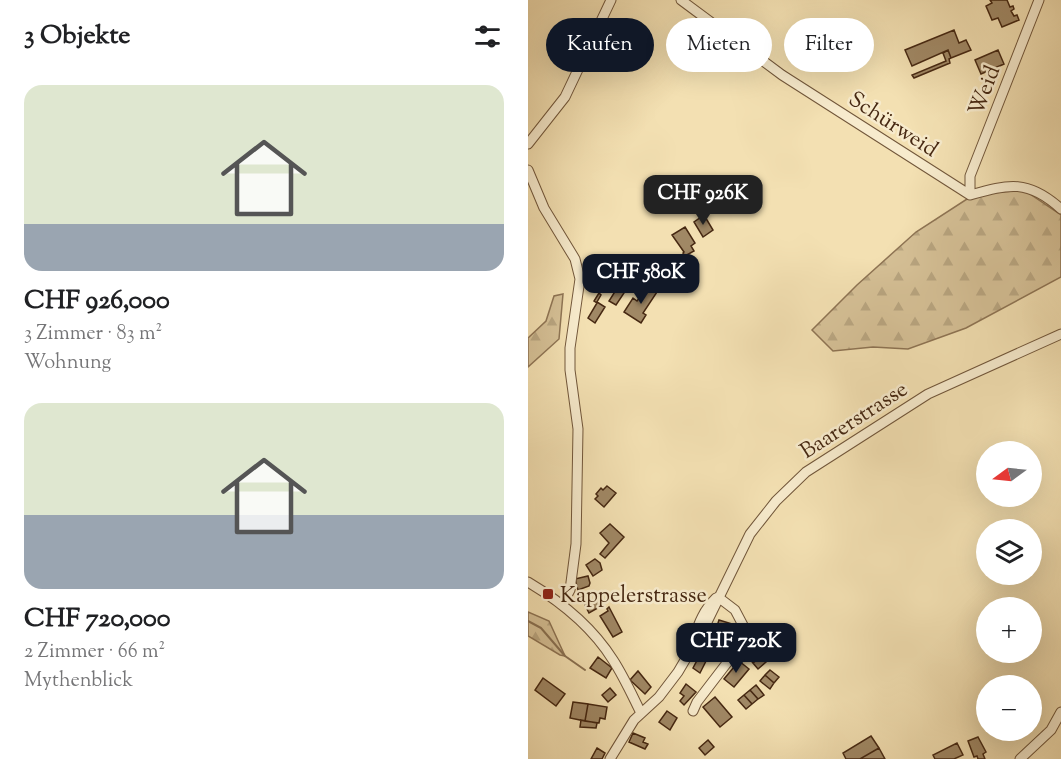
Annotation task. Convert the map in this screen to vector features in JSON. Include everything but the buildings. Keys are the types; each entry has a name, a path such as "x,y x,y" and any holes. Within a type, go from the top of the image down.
{"street":[{"path":"528,144 565,97 611,0"},
{"name":"Schürweid","path":"681,0 782,75 970,195"},
{"name":"Weid","path":"970,195 970,176 1040,0"},
{"path":"528,170 544,208 575,259 580,279 570,348 574,356 579,429 576,544 570,590 562,605"},
{"path":"970,195 1013,185 1029,187 1061,209"},
{"name":"Baarerstrasse","path":"610,759 634,720 665,689 678,672 689,654 699,622 707,607 718,597 756,525 776,501 806,472 928,394 1061,334"},
{"path":"528,582 562,605 597,640 611,657 641,713"},
{"path":"693,711 697,702 733,655 745,629 735,610 718,597"},
{"path":"1020,759 1051,730 1061,712"}],"green space":[{"path":"1024,190 1061,215 1061,277 966,328 908,349 873,347 833,351 812,330 857,285 916,232 967,199 992,193"},
{"path":"563,294 559,339 528,367 528,338 546,321 554,296"},
{"path":"528,612 549,621 565,656 528,636"}],"waterway":[{"path":"528,621 541,628 565,656 585,670"}],"place":[{"name":"Kappelerstrasse","path":"548,594"}]}
